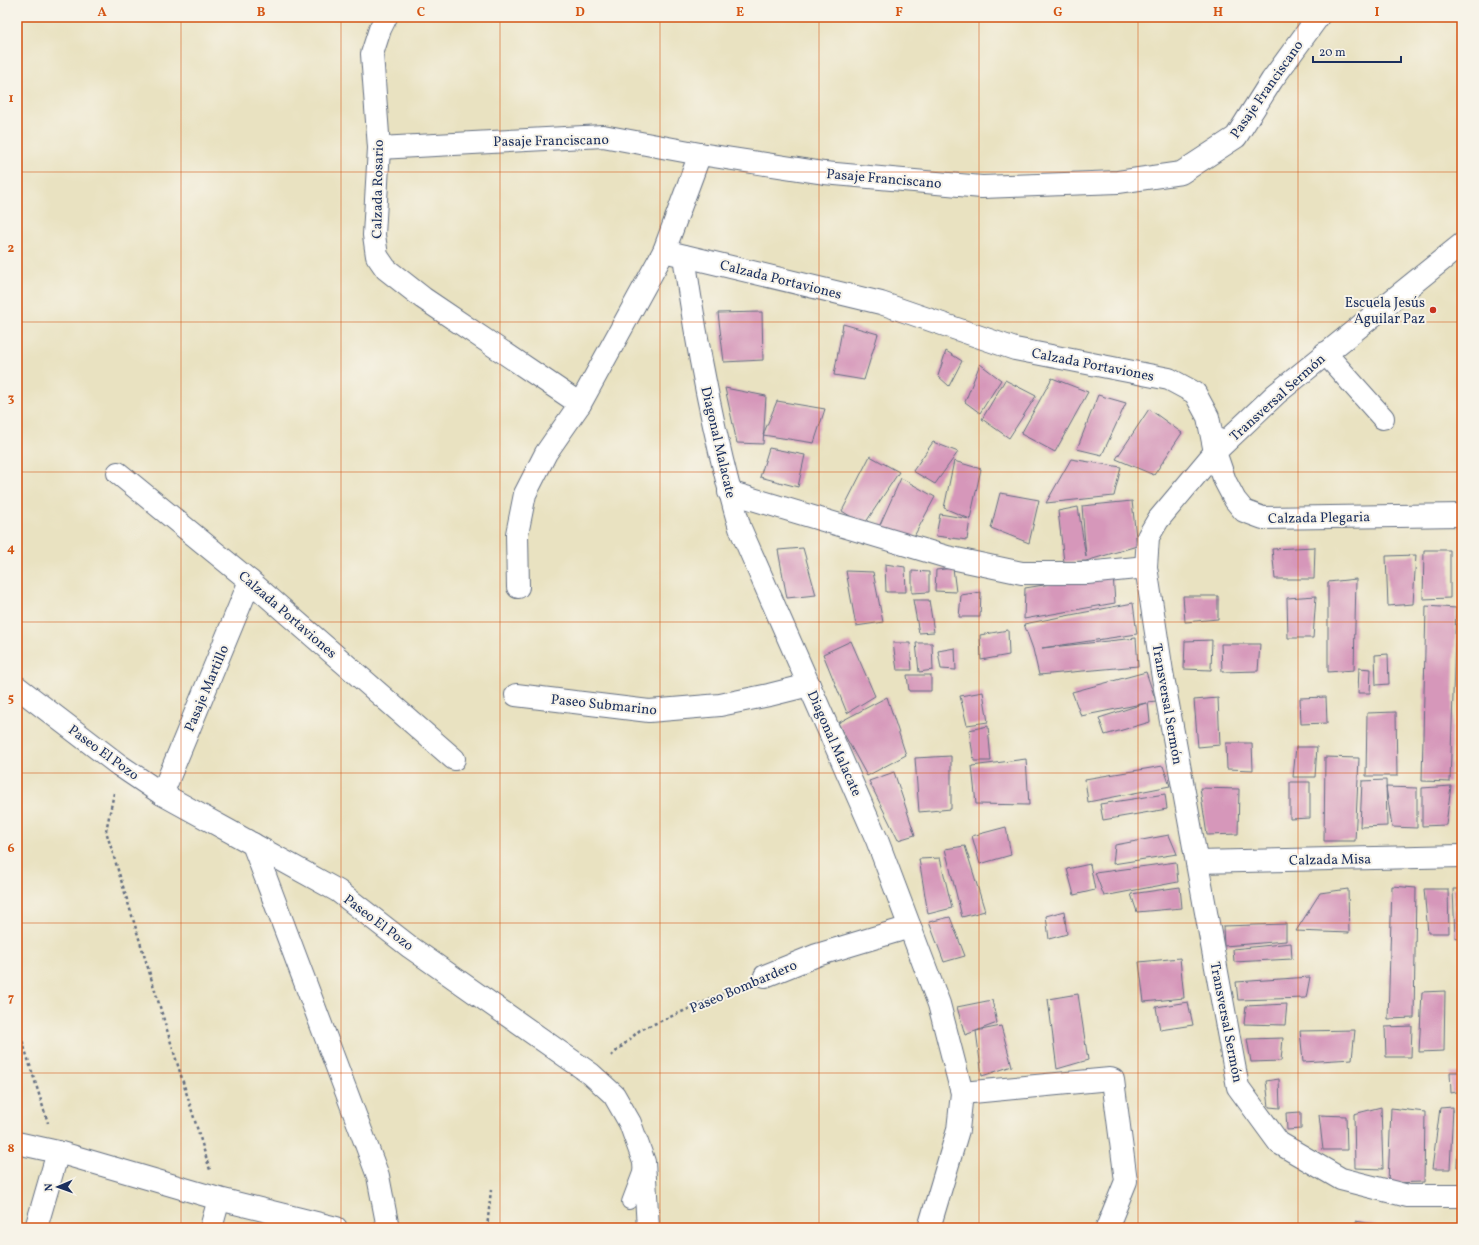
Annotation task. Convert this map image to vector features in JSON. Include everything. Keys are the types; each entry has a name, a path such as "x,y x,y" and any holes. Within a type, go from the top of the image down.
{"street":[{"name":"Calzada Rosario","path":"386,17 380,29 372,54 379,148 374,235 377,256 386,269 423,298 580,404"},
{"name":"Pasaje Franciscano","path":"379,148 603,136 700,154 824,173 982,187 1118,182 1181,172 1236,137 1272,80 1318,17"},
{"name":"Diagonal Malacate","path":"700,154 674,254 696,338 729,492 740,528 878,840 939,1004 962,1093 958,1130 929,1228"},
{"name":"Transversal Sermón","path":"1462,244 1276,394 1215,452 1158,520 1148,537 1146,567 1162,672 1238,1087 1279,1143 1341,1179 1408,1196 1462,1196"},
{"path":"518,587 516,534 525,494 546,453 580,404 674,254"},
{"name":"Calzada Portaviones","path":"674,254 881,304 1016,349 1169,379 1195,394 1208,417 1215,452"},
{"path":"1325,353 1383,418"},
{"name":"Calzada Plegaria","path":"1215,452 1225,481 1235,500 1244,511 1263,518 1462,515"},
{"name":"Calzada Portaviones","path":"118,473 250,581 454,759"},
{"path":"729,492 947,557 1022,573 1087,573 1146,567"},
{"name":"Pasaje Martillo","path":"162,794 250,581"},
{"name":"Paseo Submarino","path":"516,695 649,711 720,705 770,695 809,684"},
{"name":"Paseo El Pozo","path":"17,688 119,765 162,794 338,891 410,946 590,1074 614,1095 630,1123 644,1162 648,1228"},
{"path":"253,844 378,1176 388,1228"},
{"name":"Calzada Misa","path":"1197,862 1462,856"},
{"name":"Paseo Bombardero","path":"765,976 817,955 910,927"},
{"path":"962,1093 1110,1079 1113,1080 1126,1180 1107,1228"},
{"path":"17,1143 58,1152 219,1199 336,1228"},
{"path":"36,1228 58,1152"},
{"path":"211,1228 219,1199"}],"lane":[{"path":"629,1202 644,1162"}],"path":[{"path":"119,765 106,831 219,1199"},
{"name":"Paseo Bombardero","path":"590,1074 640,1030 765,976"},
{"path":"17,1024 58,1152"},
{"path":"487,1228 491,1190"}],"building":[{"path":"762,312 763,360 724,362 718,313"},
{"path":"843,324 878,334 864,380 834,375"},
{"path":"946,351 962,361 949,386 938,376"},
{"path":"980,364 1001,380 980,413 965,402"},
{"path":"1052,378 1088,392 1055,452 1021,434"},
{"path":"1005,380 1036,396 1009,438 982,419"},
{"path":"725,388 766,396 763,444 737,443"},
{"path":"1098,395 1126,403 1102,455 1077,449"},
{"path":"777,401 825,409 814,443 763,435"},
{"path":"1149,409 1182,433 1154,475 1116,459"},
{"path":"933,442 958,452 935,484 913,471"},
{"path":"769,448 805,455 798,487 760,477"},
{"path":"870,456 899,472 864,525 842,511"},
{"path":"1071,459 1121,467 1114,496 1046,503"},
{"path":"954,461 981,469 970,519 944,508"},
{"path":"901,478 935,497 910,544 878,529"},
{"path":"1000,493 1039,500 1029,543 991,528"},
{"path":"1132,501 1137,546 1086,561 1064,562 1058,511 1078,507 1086,557 1082,506"},
{"path":"940,514 970,519 967,540 936,536"},
{"path":"1315,547 1314,579 1275,579 1272,549"},
{"path":"803,548 816,595 787,598 778,550"},
{"path":"1424,550 1450,550 1450,598 1423,599"},
{"path":"1416,555 1413,604 1388,606 1386,556"},
{"path":"885,564 905,567 906,592 886,592"},
{"path":"953,568 956,592 935,591 936,570"},
{"path":"846,571 873,572 883,622 856,626"},
{"path":"912,571 929,572 929,592 912,593"},
{"path":"1113,574 1115,603 1024,619 1025,588"},
{"path":"1356,579 1354,670 1328,672 1328,582"},
{"path":"981,592 980,617 959,617 961,595"},
{"path":"1183,596 1218,596 1218,619 1185,622"},
{"path":"1316,596 1313,638 1288,638 1287,598"},
{"path":"913,600 929,600 934,632 919,633"},
{"path":"1133,603 1137,634 1042,648 1136,638 1138,666 1039,675 1033,649 1024,624"},
{"path":"1426,606 1456,608 1450,782 1422,781"},
{"path":"1008,630 1009,655 981,660 980,635"},
{"path":"1212,640 1211,670 1184,669 1185,641"},
{"path":"851,641 875,696 847,713 823,654"},
{"path":"893,643 910,643 912,670 897,670"},
{"path":"916,643 932,643 933,670 919,672"},
{"path":"1221,644 1260,644 1258,671 1222,672"},
{"path":"955,648 956,670 941,669 938,651"},
{"path":"1388,654 1389,684 1376,685 1375,655"},
{"path":"1359,668 1371,669 1370,693 1358,693"},
{"path":"1146,672 1156,701 1148,702 1150,722 1105,735 1099,718 1146,703 1081,716 1072,692"},
{"path":"907,675 931,675 931,691 909,691"},
{"path":"983,692 988,722 967,725 960,696"},
{"path":"887,697 906,755 867,776 838,723"},
{"path":"1326,697 1327,723 1301,724 1300,698"},
{"path":"1218,698 1220,745 1198,747 1194,700"},
{"path":"1396,712 1397,776 1366,776 1367,713"},
{"path":"988,726 991,761 974,761 969,730"},
{"path":"1226,743 1252,743 1253,770 1227,769"},
{"path":"1296,747 1317,747 1315,777 1293,777"},
{"path":"951,756 951,809 919,812 915,758"},
{"path":"1325,757 1359,758 1355,841 1324,841"},
{"path":"1026,759 1029,805 976,804 972,766"},
{"path":"1163,766 1170,786 1088,802 1085,779"},
{"path":"894,772 915,835 898,840 869,781"},
{"path":"1386,780 1387,826 1360,827 1362,781"},
{"path":"1290,782 1310,782 1310,818 1290,819"},
{"path":"1451,786 1446,825 1422,826 1422,788"},
{"path":"1386,787 1417,788 1417,828 1392,827"},
{"path":"1200,788 1239,789 1238,834 1207,835"},
{"path":"1165,794 1167,809 1103,820 1100,804"},
{"path":"1006,827 1011,855 980,864 972,836"},
{"path":"1169,835 1177,854 1113,864 1115,845"},
{"path":"965,846 985,911 962,917 945,849"},
{"path":"940,858 952,908 928,914 919,859"},
{"path":"1176,862 1178,882 1104,896 1095,873"},
{"path":"1090,864 1095,890 1074,895 1067,869"},
{"path":"1392,886 1416,888 1414,1018 1388,1019"},
{"path":"1180,887 1182,908 1137,912 1131,894"},
{"path":"1348,889 1349,933 1296,931 1320,893"},
{"path":"1424,889 1448,889 1449,933 1428,933"},
{"path":"1453,889 1462,889 1462,937 1455,938"},
{"path":"1064,911 1067,934 1049,939 1046,916"},
{"path":"950,917 965,956 944,962 929,922"},
{"path":"1286,924 1286,941 1224,946 1223,926"},
{"path":"1291,943 1292,959 1234,962 1233,949"},
{"path":"1180,958 1184,998 1144,1002 1139,962"},
{"path":"1310,977 1306,998 1238,1000 1236,982"},
{"path":"1445,991 1444,1051 1419,1052 1422,992"},
{"path":"1078,994 1088,1060 1057,1069 1048,999"},
{"path":"992,1000 997,1023 965,1035 957,1007"},
{"path":"1188,1002 1193,1025 1160,1030 1156,1007"},
{"path":"1287,1004 1285,1025 1244,1024 1246,1006"},
{"path":"1001,1026 1012,1066 982,1076 976,1031"},
{"path":"1412,1026 1411,1057 1386,1057 1385,1027"},
{"path":"1355,1030 1352,1059 1303,1062 1300,1031"},
{"path":"1283,1038 1281,1061 1251,1062 1247,1039"},
{"path":"1450,1072 1462,1072 1462,1091 1451,1093"},
{"path":"1279,1079 1280,1108 1269,1107 1266,1081"},
{"path":"1381,1107 1383,1169 1355,1168 1354,1114"},
{"path":"1453,1107 1450,1169 1432,1169 1440,1108"},
{"path":"1391,1108 1425,1112 1424,1182 1388,1183"},
{"path":"1301,1112 1301,1129 1287,1130 1286,1113"},
{"path":"1459,1114 1462,1114 1462,1167 1457,1167"},
{"path":"1319,1115 1346,1116 1347,1150 1323,1150"},
{"path":"1356,1221 1377,1225 1377,1228 1354,1228"}],"place":[{"name":"Escuela Jesús Aguilar Paz","path":"1433,310"}]}
